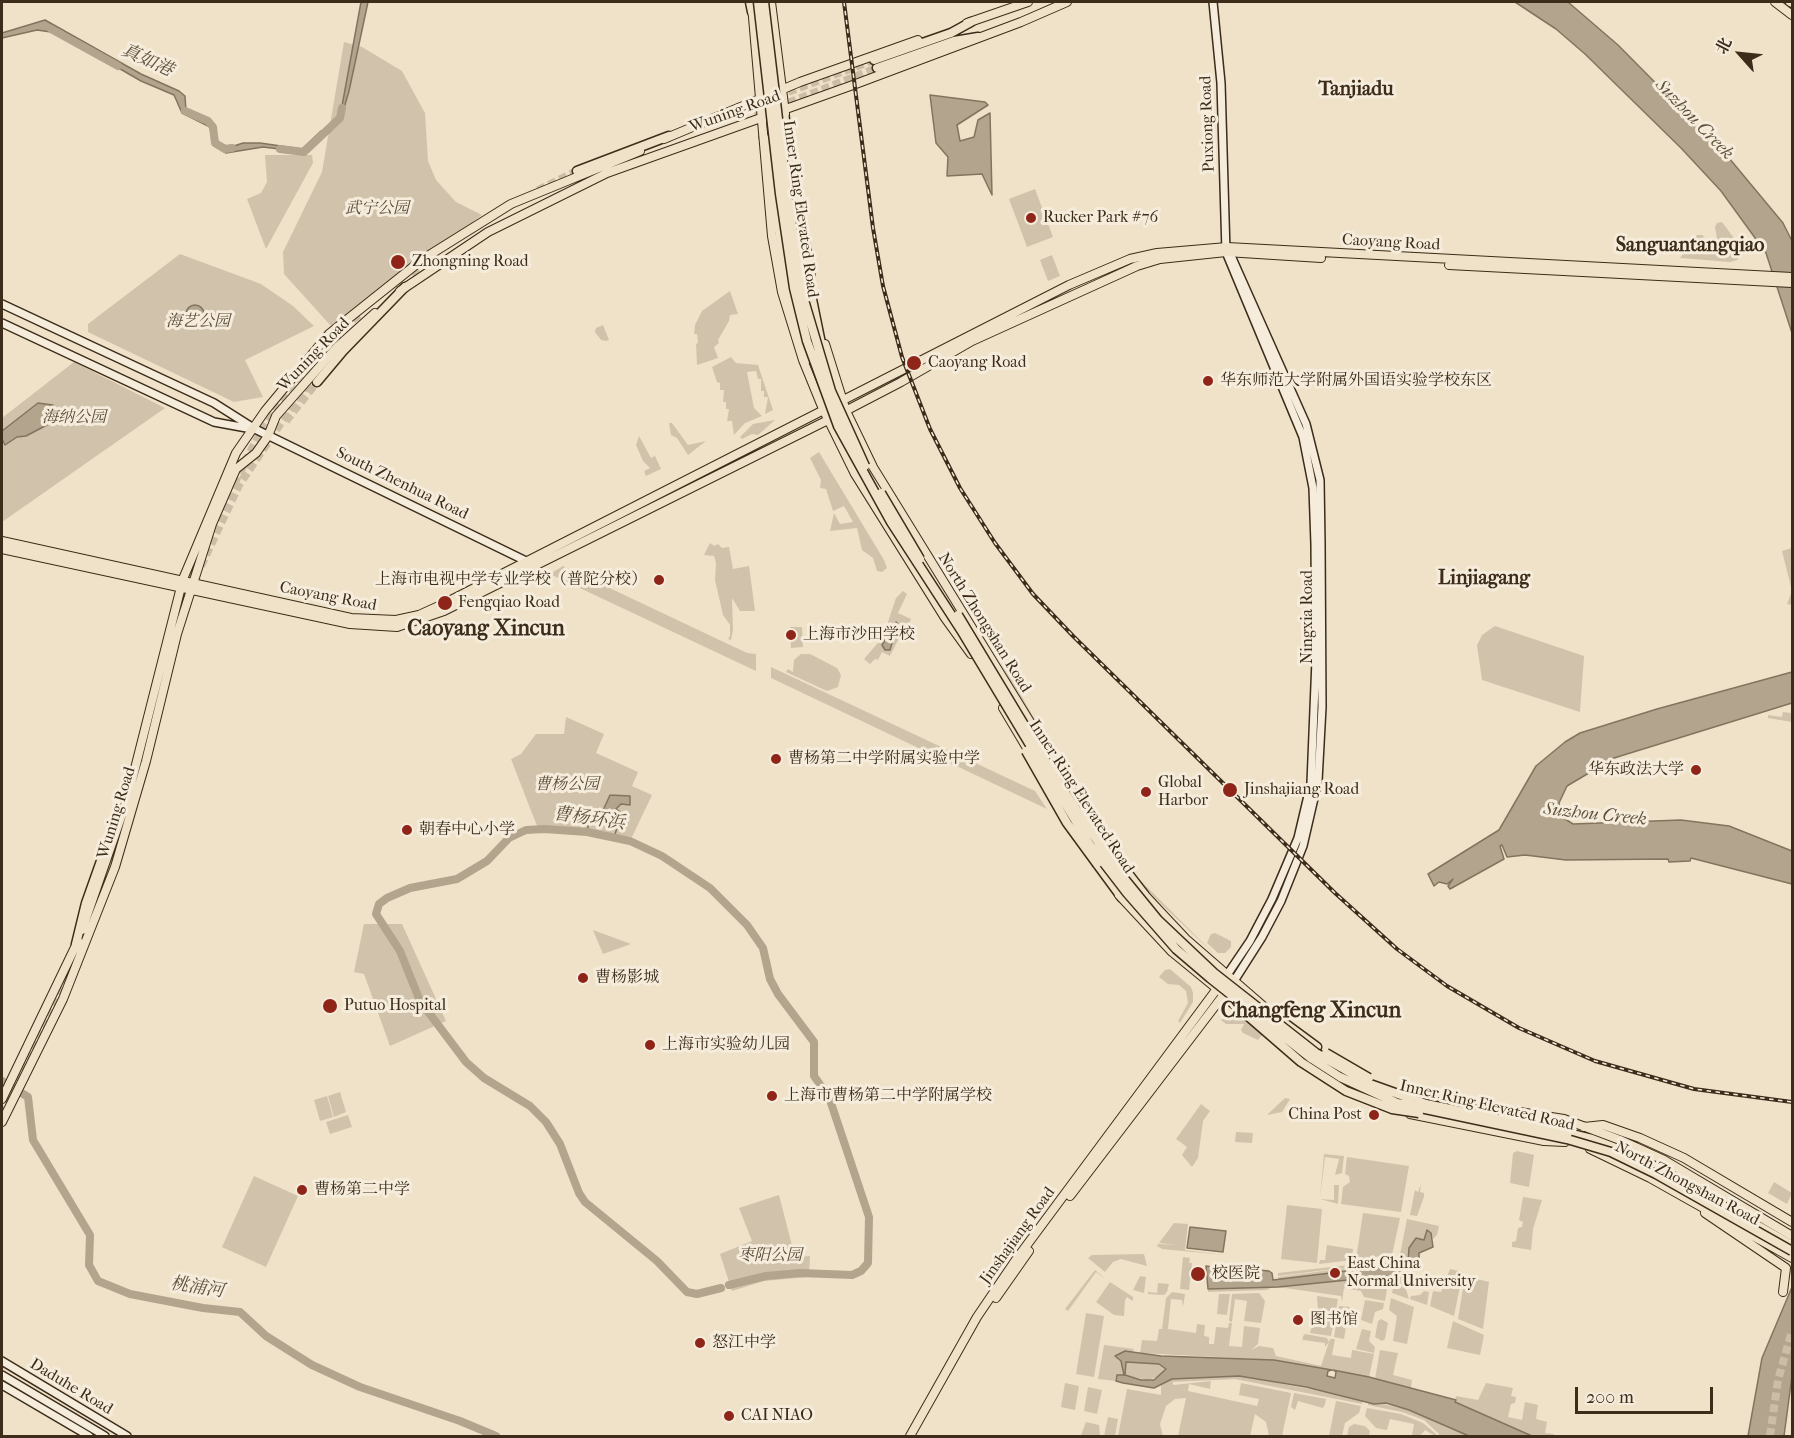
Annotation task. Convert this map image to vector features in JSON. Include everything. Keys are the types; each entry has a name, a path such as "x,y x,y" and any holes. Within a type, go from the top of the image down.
{"highway":[{"path":"751,2 752,12"},
{"name":"Inner Ring Elevated Road","path":"758,2 780,194 794,288 807,341 847,445 875,495 1090,844 1127,893 1176,949 1303,1052 1340,1077 1398,1103 1567,1139 1611,1152 1656,1174 1792,1251"},
{"name":"Inner Ring Elevated Road","path":"764,2 796,257 828,394 866,467 1096,840 1158,920 1214,973 1307,1046 1344,1071 1400,1096 1465,1113 1592,1139 1634,1155 1792,1245"},
{"path":"971,22 951,33 876,64 954,40 978,37"},
{"path":"784,109 798,235 828,394"},
{"path":"577,171 669,136"},
{"path":"764,137 791,303 800,335 828,394"},
{"path":"318,382 348,345 405,287"},
{"path":"999,694 1022,743 1067,823 1122,898"},
{"path":"1028,730 1047,754 1078,804 1144,894"},
{"path":"76,944 84,911 108,841"},
{"path":"1225,997 1301,1062 1346,1091 1392,1109 1448,1115"},
{"path":"1279,1020 1317,1047 1389,1087 1546,1128"}],"main road":[{"name":"North Zhongshan Road","path":"771,2 780,90 816,308 846,411 873,467 914,537 1107,846 1144,894 1186,939 1279,1020 1316,1050 1383,1088 1428,1101 1478,1110 1500,1108 1564,1119 1620,1140 1664,1160 1792,1236"},
{"name":"Wuning Road","path":"3,1096 76,944 101,880 126,800 182,583 227,470 265,411 329,334 423,259 511,204 629,156 669,136 780,90 1028,2"},
{"name":"Wuning Road","path":"2,1122 79,962 115,867 212,524 236,469 256,453 268,435 276,416 336,348 405,287 488,232 556,196 607,173 1067,2"},
{"name":"Puxiong Road","path":"1213,2 1221,83 1228,251"},
{"path":"1775,2 1792,15"},
{"name":"North Zhongshan Road","path":"752,12 777,266 792,326 823,410 872,504 945,618 970,651 1022,741 1092,854 1116,885 1122,898 1172,952 1225,997 1247,1011 1310,1064 1343,1083 1357,1097 1424,1119 1544,1141 1564,1142 1609,1157 1731,1222 1792,1258"},
{"name":"Caoyang Road","path":"2,542 350,624 397,627 444,611 846,411 972,341 1137,266 1160,259 1228,251"},
{"name":"Caoyang Road","path":"193,586 351,618 396,620 419,615 1069,285 1130,259 1157,252 1228,251 1792,278"},
{"name":"Ningxia Road","path":"1227,975 1262,919 1298,838 1311,783 1316,660 1314,488 1303,436 1228,251"},
{"name":"Ningxia Road","path":"1228,251 1306,424 1320,480 1321,544 1322,706 1318,781 1303,846 1281,901 1257,946 1234,981"},
{"name":"Caoyang Road","path":"1694,275 1792,283"},
{"name":"South Zhenhua Road","path":"2,304 214,403 255,429 535,566"},
{"name":"South Zhenhua Road","path":"2,322 214,422 255,429"},
{"name":"Caoyang Road","path":"2,549 182,583"},
{"name":"Jinshajiang Road","path":"910,1437 977,1317 1015,1261 1227,975"},
{"name":"Jinshajiang Road","path":"916,1437 982,1320 1020,1263 1225,997 1234,981"},
{"path":"1581,1127 1603,1125 1640,1138 1684,1158 1792,1222"},
{"path":"1656,1181 1786,1268 1783,1292"},
{"name":"Daduhe Road","path":"2,1361 127,1437"},
{"name":"Daduhe Road","path":"2,1375 105,1437"},
{"name":"Daduhe Road","path":"2,1385 89,1437"},
{"path":"26,1390 58,1395"}],"green space":[{"name":"武宁公园","path":"344,42 362,47 402,71 425,113 428,161 436,180 456,202 482,215 331,326 284,274 283,252 322,172"},
{"name":"武宁公园","path":"265,155 312,155 313,163 266,249 247,199 261,193 267,182"},
{"name":"Rucker Park #76","path":"1035,189 1053,237 1027,247 1009,199"},
{"path":"1722,222 1745,253 1737,260 1730,262 1680,258 1697,235 1703,235 1705,245 1695,246 1696,252 1714,253 1718,244 1715,227 1717,223"},
{"name":"海艺公园","path":"180,254 261,284 293,306 314,326 245,360 263,397 234,402 88,332 88,324"},
{"path":"1052,255 1060,276 1048,281 1040,260"},
{"path":"730,291 738,314 730,315 718,340 719,343 714,347 718,358 697,365 696,344 698,343 697,334 694,334 695,325 702,311"},
{"path":"603,325 609,340 606,341 601,340 595,332 596,328"},
{"path":"731,357 736,363 758,365 773,410 765,414 768,397 764,397 764,391 761,391 761,379 758,379 756,371 747,372 754,408 762,416 745,423 734,435 732,421 727,421 729,409 726,409 726,402 723,402 724,390 720,390 720,383 717,382 712,367"},
{"name":"海纳公园","path":"74,362 165,408 2,522 2,418"},
{"path":"775,420 758,435 752,434 742,439 740,437 753,424"},
{"path":"669,423 672,423 688,445 706,441 688,455 677,438 671,435"},
{"path":"639,436 651,458 655,456 661,469 646,476 644,471 650,468 643,461 636,445"},
{"path":"819,452 884,560 887,568 882,572 877,571 873,558 862,550 857,528 830,531 834,513 840,524 853,522 844,506 833,511 826,489 820,488 821,480 810,458"},
{"path":"710,543 714,546 718,544 722,548 729,547 733,569 749,566 755,611 740,611 732,598 731,640 728,639 730,625 723,615 715,580 714,556 704,555"},
{"path":"1792,548 1792,591 1782,551"},
{"path":"563,566 747,653 756,654 756,671 550,574"},
{"path":"903,591 907,594 898,613 911,619 902,640 898,640 890,656 882,652 878,660 875,659 870,664 864,659 883,637 896,598"},
{"path":"1792,591 1792,605 1787,604"},
{"path":"1495,626 1584,656 1580,712 1482,680 1477,645 1482,635"},
{"path":"790,627 802,627 803,647 791,648"},
{"path":"999,635 1002,639 996,653 987,637"},
{"path":"801,654 810,654 837,668 841,675 838,687 827,691 786,672 788,669 793,672 794,660"},
{"path":"1005,661 1017,688 1056,757 1008,678 1001,663"},
{"path":"771,667 1035,791 1047,809 771,678"},
{"path":"1791,710 1792,722 1768,718 1768,715 1782,717 1783,712 1791,713"},
{"name":"曹杨公园","path":"566,717 604,734 596,753 638,772 632,786 652,795 632,837 537,826 511,759 521,754 536,734 564,734"},
{"path":"1116,848 1138,878 1217,957 1136,880"},
{"path":"364,924 402,924 446,1021 390,1046 364,974 354,972"},
{"path":"593,930 631,944 603,954"},
{"path":"1215,933 1231,941 1231,947 1225,953 1218,953 1207,943 1211,934"},
{"path":"1170,969 1191,987 1193,993 1193,1002 1180,1023 1178,1021 1188,1003 1186,991 1179,985 1168,984 1159,977 1165,970"},
{"path":"1237,1015 1263,1034 1258,1040 1243,1033 1241,1030 1244,1024 1226,1024 1221,1020 1226,1016"},
{"path":"340,1092 346,1112 334,1117 328,1096"},
{"path":"327,1096 333,1117 320,1121 314,1100"},
{"path":"1285,1098 1290,1099 1282,1112 1267,1115"},
{"path":"1201,1104 1210,1111 1203,1121 1198,1158 1192,1167 1182,1155 1187,1147 1176,1139"},
{"path":"348,1115 352,1127 330,1134 326,1122"},
{"path":"1236,1132 1253,1133 1252,1143 1235,1142"},
{"path":"1517,1151 1534,1155 1529,1187 1510,1183 1513,1153"},
{"path":"1324,1154 1344,1156 1342,1173 1335,1175 1339,1159 1325,1157 1320,1199"},
{"path":"1347,1157 1409,1166 1401,1212 1341,1204 1343,1187 1350,1182 1349,1176 1345,1174"},
{"path":"254,1176 298,1196 266,1267 222,1247"},
{"path":"1774,1182 1792,1193 1787,1204 1768,1193"},
{"path":"1421,1184 1420,1192 1424,1193 1424,1197 1417,1216 1410,1215 1415,1190 1418,1192"},
{"path":"1334,1185 1339,1185 1338,1204 1320,1199 1334,1200"},
{"name":"枣阳公园","path":"779,1195 795,1257 810,1256 809,1277 764,1281 732,1291 720,1254 752,1241 739,1208"},
{"path":"1523,1197 1542,1200 1533,1229 1531,1250 1512,1247 1512,1242 1516,1241 1518,1228 1522,1227 1523,1222 1519,1220"},
{"path":"1287,1205 1322,1209 1317,1263 1281,1259"},
{"path":"1363,1213 1400,1218 1392,1255 1356,1259"},
{"path":"1407,1219 1439,1226 1437,1235 1433,1239 1430,1231 1424,1241 1415,1240 1409,1248 1408,1262 1398,1265"},
{"path":"1174,1223 1188,1224 1185,1250 1225,1255 1162,1249 1157,1246 1158,1244 1177,1245 1159,1243"},
{"path":"1327,1245 1353,1249 1352,1260 1319,1264 1320,1260 1325,1260"},
{"path":"1144,1254 1147,1266 1121,1259 1113,1262 1105,1272 1088,1258 1092,1255"},
{"path":"1183,1257 1190,1258 1189,1263 1192,1263 1189,1290 1180,1289"},
{"path":"1391,1262 1390,1266 1279,1280 1278,1277"},
{"path":"1358,1264 1358,1266 1278,1276 1278,1273"},
{"path":"1450,1269 1463,1272 1454,1316 1430,1306 1433,1291 1441,1292"},
{"path":"1095,1270 1107,1280 1096,1272 1068,1311 1065,1309"},
{"path":"1413,1271 1414,1275 1404,1283 1409,1299 1392,1293 1396,1275"},
{"path":"1140,1276 1146,1277 1144,1293 1133,1290"},
{"path":"1389,1276 1385,1301 1364,1297 1361,1291 1344,1288 1342,1302 1341,1296 1278,1287"},
{"path":"1465,1276 1489,1282 1483,1329 1458,1319"},
{"path":"1110,1282 1133,1297 1133,1301 1127,1297 1125,1300 1124,1316 1114,1315 1096,1302"},
{"path":"1158,1283 1169,1284 1164,1295 1148,1294 1148,1292 1157,1293"},
{"path":"1274,1286 1267,1290 1208,1292 1208,1289"},
{"path":"1424,1291 1429,1292 1427,1305 1410,1299 1411,1296 1420,1295"},
{"path":"1172,1292 1185,1294 1183,1307 1182,1300 1171,1299 1168,1329 1196,1333 1197,1324 1205,1325 1204,1336 1209,1337 1209,1344 1214,1344 1216,1327 1228,1328 1229,1323 1232,1323 1229,1346 1242,1347 1244,1326 1260,1328 1258,1344 1251,1350 1259,1346 1273,1348 1276,1356 1321,1366 1330,1339 1335,1339 1332,1355 1351,1358 1352,1350 1374,1354 1369,1377 1274,1360 1140,1353 1142,1340 1157,1341 1159,1329 1162,1329 1166,1298"},
{"path":"1259,1293 1265,1301 1261,1323 1244,1321 1247,1301 1235,1299 1232,1322 1229,1321 1232,1294"},
{"path":"1219,1294 1230,1294 1227,1315 1217,1314"},
{"path":"1317,1296 1338,1299 1331,1336 1310,1333 1312,1326 1315,1327 1317,1314 1325,1318 1326,1311 1318,1310"},
{"path":"1391,1298 1414,1307 1407,1344 1393,1341 1397,1316 1389,1310"},
{"path":"1365,1300 1384,1303 1383,1309 1375,1312 1372,1324 1361,1320"},
{"path":"1339,1306 1350,1307 1348,1319 1339,1318 1338,1325 1346,1327 1344,1339 1334,1337"},
{"path":"1086,1313 1104,1316 1094,1377 1076,1374"},
{"path":"1381,1319 1388,1323 1385,1339 1382,1341 1375,1337 1378,1321"},
{"path":"1453,1321 1484,1335 1480,1355 1447,1348"},
{"path":"1362,1329 1371,1331 1369,1341 1375,1347 1374,1353 1356,1349"},
{"path":"1305,1334 1327,1338 1329,1342 1325,1347 1325,1343 1303,1340 1302,1348 1303,1336"},
{"path":"1104,1345 1134,1349 1132,1353 1125,1351 1121,1361 1124,1375 1115,1378 1116,1381 1098,1379"},
{"path":"1380,1350 1398,1353 1393,1375 1412,1380 1411,1388 1375,1379"},
{"path":"1126,1362 1159,1364 1166,1369 1161,1376 1147,1380 1125,1375"},
{"path":"1239,1376 1363,1399 1362,1404 1235,1379 1173,1382 1173,1385 1211,1381 1210,1389 1189,1384 1188,1391 1257,1406 1259,1399 1239,1395 1241,1383 1291,1393 1282,1436 1269,1436 1266,1422 1255,1414 1250,1436 1178,1436 1186,1398 1175,1399 1166,1406 1160,1424 1163,1436 1118,1436 1127,1389 1161,1395 1161,1385 1172,1379"},
{"path":"1065,1383 1079,1386 1075,1410 1061,1407"},
{"path":"1486,1383 1513,1388 1511,1396 1516,1397 1515,1403 1511,1404 1508,1417 1522,1420 1525,1402 1538,1405 1536,1419 1547,1422 1545,1433 1554,1434 1553,1436 1532,1436 1455,1402 1456,1396 1478,1400"},
{"path":"1088,1387 1102,1390 1097,1414 1084,1411"},
{"path":"1294,1393 1326,1399 1325,1404 1323,1408 1298,1401 1295,1410 1291,1407"},
{"path":"1336,1401 1361,1406 1359,1413 1345,1423 1342,1436 1329,1436"},
{"path":"1369,1401 1409,1410 1469,1436 1439,1436 1424,1420 1402,1412 1368,1405"},
{"path":"1367,1408 1401,1414 1423,1423 1436,1434 1435,1436 1425,1430 1420,1436 1409,1436 1412,1435 1414,1424 1390,1419 1387,1430 1376,1428 1365,1416"},
{"path":"1108,1417 1118,1419 1115,1436 1104,1436"},
{"path":"1086,1422 1099,1425 1100,1436 1081,1435"},
{"path":"1354,1424 1365,1426 1370,1431 1369,1436 1347,1436 1349,1427"}],"shaded area":[{"path":"361,2 368,2 349,91 341,118 329,133 329,128 340,117"},
{"path":"1515,2 1568,2 1618,45 1724,152 1783,223 1792,241 1792,333 1766,253 1721,191 1681,148 1585,54 1556,29"},
{"path":"45,20 141,74 179,91 185,96 186,111 215,125 215,143 225,149 243,143 260,143 302,149 321,131 321,136 317,143 304,152 263,147 226,153 213,145 210,127 182,113 174,95 141,81 58,33 37,30 2,38 2,33"},
{"path":"930,95 985,102 988,105 957,125 960,141 974,137 978,120 990,113 992,195 982,174 947,176 948,157 936,143"},
{"path":"195,305 201,308 204,314 201,320 195,323 189,320 186,314 189,308"},
{"path":"38,403 53,405 47,425 26,436 17,437 5,445 2,431"},
{"path":"896,622 901,628 894,636 890,650 885,650 882,645"},
{"path":"1792,672 1792,703 1614,758 1567,786 1559,803 1562,817 1573,824 1681,820 1729,826 1792,851 1792,884 1691,858 1690,861 1669,862 1668,859 1566,860 1525,855 1507,857 1502,845 1500,846 1504,859 1450,889 1448,886 1453,879 1447,884 1439,882 1434,886 1428,874 1499,830 1536,766 1565,742 1580,733"},
{"path":"610,795 630,796 630,805 621,804 616,809 628,817 625,823 618,824 600,817"},
{"path":"1190,1227 1226,1231 1223,1252 1187,1248"},
{"path":"1427,1230 1431,1233 1433,1247 1419,1253 1419,1267 1408,1274 1278,1287 1208,1289 1206,1266 1212,1267 1215,1280 1235,1279 1238,1268 1269,1271 1272,1273 1273,1280 1404,1264 1408,1262 1409,1248 1416,1238 1424,1240"},
{"path":"1792,1287 1792,1376 1784,1436 1748,1436 1762,1358"},
{"path":"1125,1351 1161,1356 1274,1360 1332,1370 1328,1371 1327,1376 1335,1378 1336,1372 1333,1370 1456,1400 1455,1402 1532,1436 1469,1436 1409,1410 1386,1403 1374,1404 1306,1387 1239,1376 1172,1379 1154,1388 1123,1383 1116,1381 1117,1375 1124,1375 1121,1361 1115,1356","holes":["1126,1362 1159,1364 1166,1369 1154,1380 1141,1380 1125,1375"]}],"waterway":[{"name":"真如港","path":"51,29 118,66"},
{"name":"真如港","path":"280,149 304,152 340,118 342,108"},
{"name":"真如港","path":"185,111 208,121 213,127 215,143 225,149 232,148"},
{"path":"587,832 589,821 600,817"},
{"path":"614,838 618,824"},
{"name":"曹杨环浜","path":"721,1288 697,1294 687,1292 657,1261 585,1202 579,1193 560,1144 546,1122 530,1106 484,1078 466,1062 420,1001 400,951 376,914 379,904 410,888 457,879 487,861 509,838 526,830 544,829 587,832 630,841 662,856 710,888 747,925 763,948 770,979 778,994 814,1042 814,1076 829,1097 869,1217 868,1263 861,1271 852,1275 800,1273 766,1276 729,1285"},
{"name":"桃浦河","path":"2,1081 28,1097 33,1140 90,1235 89,1265 98,1281 130,1294 203,1308 240,1312 266,1336 312,1365 360,1387 460,1421 496,1436"}],"tunnel":[{"path":"777,96 874,60"},
{"path":"755,116 877,68"},
{"path":"538,190 577,171"},
{"path":"411,273 437,254"},
{"path":"234,484 257,439 294,383 340,330 361,313"},
{"path":"286,421 317,382"},
{"path":"201,566 239,485 306,386"},
{"path":"186,587 198,561"},
{"path":"2,1114 66,977 106,878 132,797"},
{"path":"108,841 116,821"},
{"path":"1770,1436 1778,1380 1792,1331"}],"railway":[{"path":"844,2 873,228 883,286 902,357 930,429 960,488 995,543 1033,594 1335,893 1397,949 1447,986 1519,1028 1595,1061 1694,1089 1792,1102"}],"place":[{"name":"Rucker Park #76","path":"1031,218"},
{"name":"Zhongning Road","path":"398,262"},
{"name":"Caoyang Road","path":"914,363"},
{"name":"华东师范大学附属外国语实验学校东区","path":"1208,381"},
{"name":"上海市电视中学专业学校（普陀分校）","path":"659,580"},
{"name":"Fengqiao Road","path":"445,603"},
{"name":"上海市沙田学校","path":"791,635"},
{"name":"曹杨第二中学附属实验中学","path":"776,759"},
{"name":"华东政法大学","path":"1696,770"},
{"name":"Jinshajiang Road","path":"1230,790"},
{"name":"Global Harbor","path":"1146,792"},
{"name":"朝春中心小学","path":"407,830"},
{"name":"曹杨影城","path":"583,978"},
{"name":"Putuo Hospital","path":"330,1006"},
{"name":"上海市实验幼儿园","path":"650,1045"},
{"name":"上海市曹杨第二中学附属学校","path":"772,1096"},
{"name":"China Post","path":"1374,1115"},
{"name":"曹杨第二中学","path":"302,1190"},
{"name":"East China Normal University","path":"1335,1273"},
{"name":"校医院","path":"1198,1274"},
{"name":"图书馆","path":"1298,1320"},
{"name":"怒江中学","path":"700,1343"},
{"name":"CAI NIAO","path":"729,1416"}],"district":[{"name":"Tanjiadu","path":"1356,90"},
{"name":"Sanguantangqiao","path":"1690,246"},
{"name":"Linjiagang","path":"1484,579"},
{"name":"Caoyang Xincun","path":"486,630"},
{"name":"Changfeng Xincun","path":"1311,1012"}],"water label":[{"name":"Suzhou Creek","path":"1694,120"},
{"name":"Suzhou Creek","path":"1595,815"}]}
